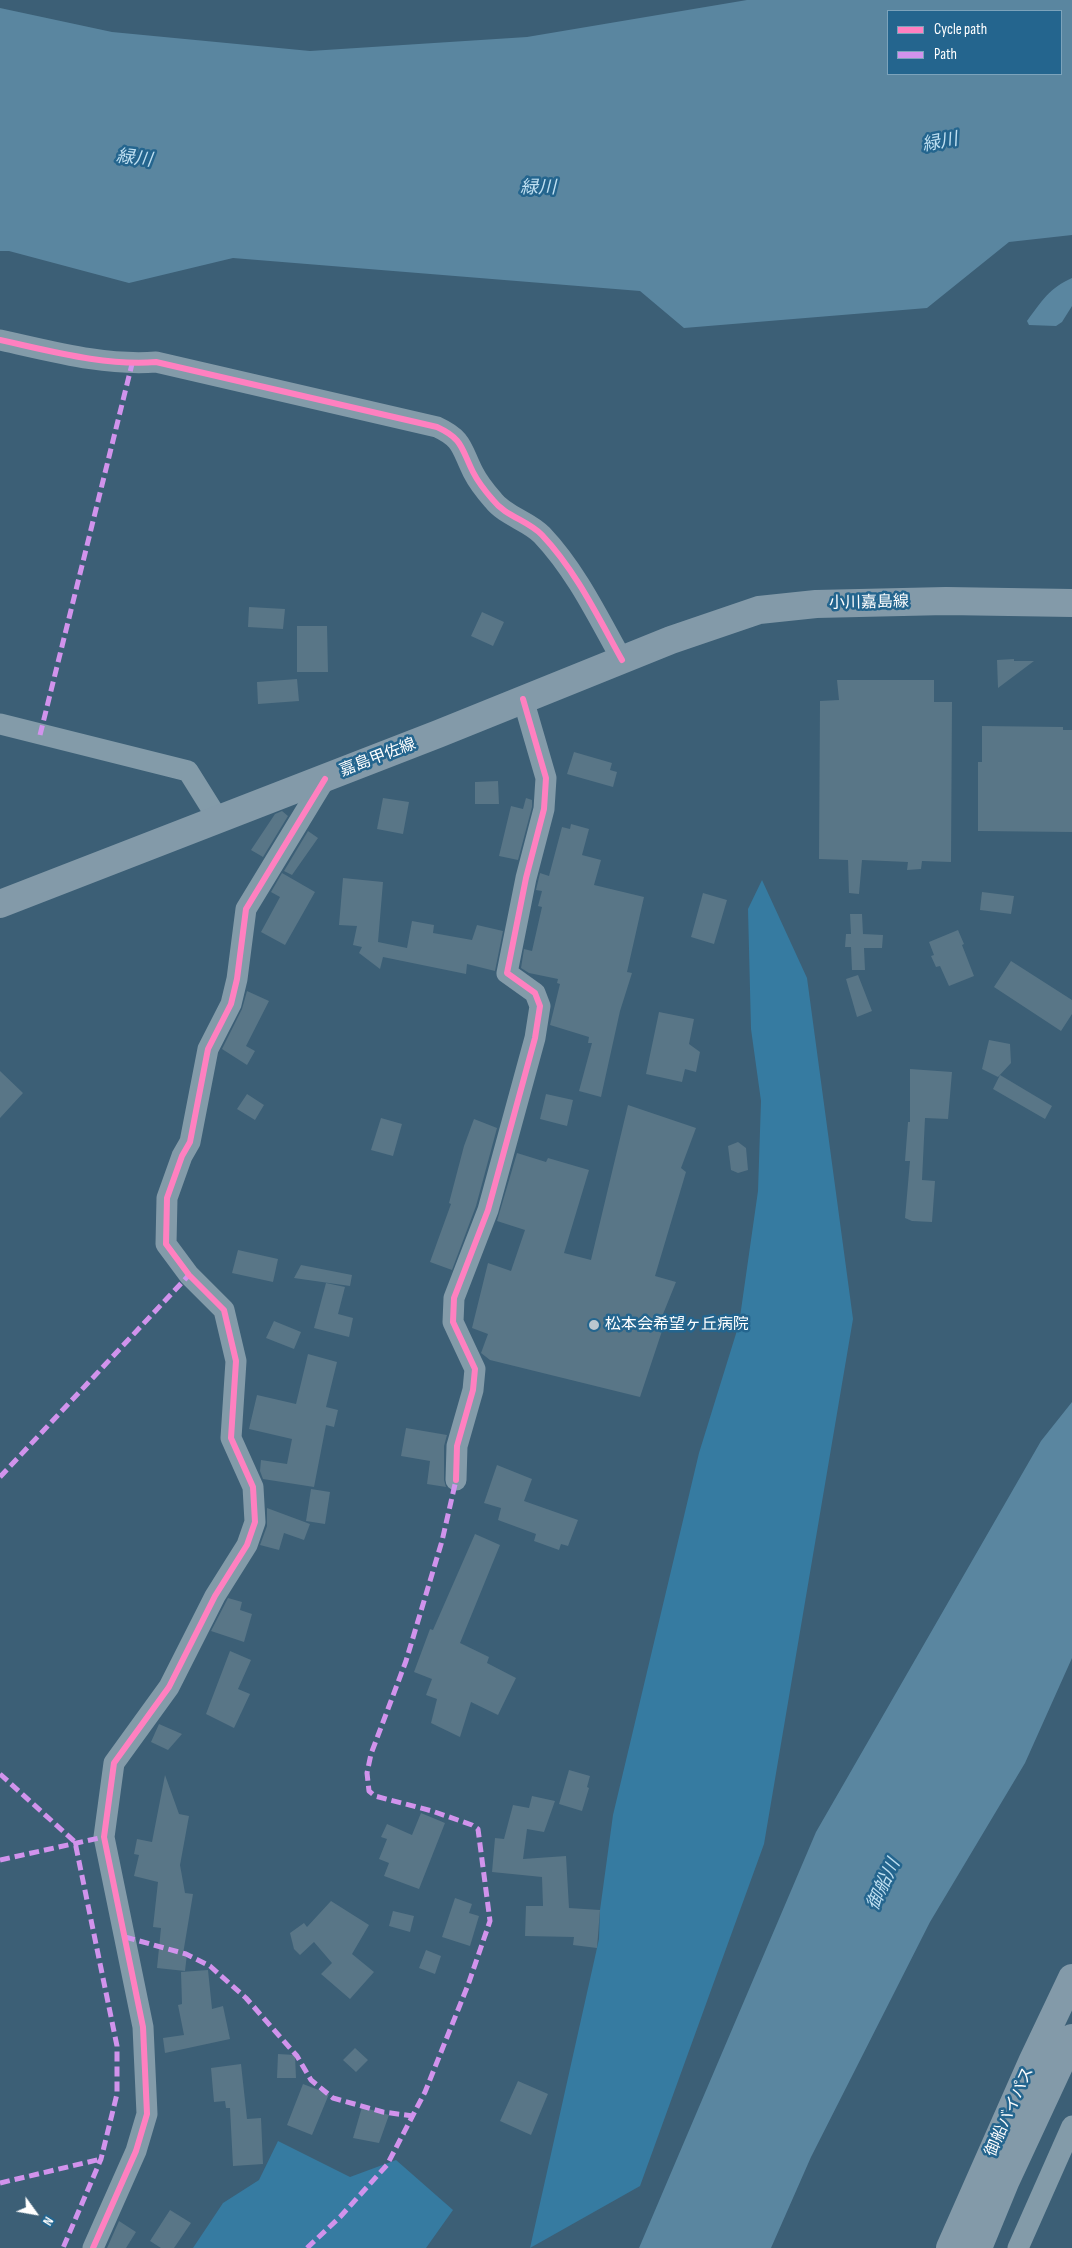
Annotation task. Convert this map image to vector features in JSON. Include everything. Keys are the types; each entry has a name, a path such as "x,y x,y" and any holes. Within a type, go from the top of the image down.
{"main road":[{"name":"小川嘉島線","path":"671,640 759,610 816,604 946,601 1072,603"},
{"name":"嘉島甲佐線","path":"0,904 325,779 671,640"},
{"name":"御船バイパス","path":"950,2248 1029,2069 1072,1978"},
{"name":"御船バイパス","path":"978,2248 1006,2180 1072,2038"}],"street":[{"path":"0,340 60,353 132,364 156,362 437,427 452,434 463,448 474,473 494,503 538,532 559,553 579,584 622,660"},
{"path":"456,1480 457,1446 473,1390 475,1369 453,1322 454,1298 488,1210 535,1038 540,1006 535,993 507,973 526,878 544,809 546,778 523,699"},
{"path":"0,724 188,771 218,819"},
{"path":"93,2248 136,2151 147,2114 143,2027 104,1837 114,1763 169,1687 215,1596 247,1545 255,1522 252,1487 231,1438 236,1361 224,1310 190,1275 166,1244 167,1198 182,1156 190,1142 208,1049 231,1004 237,979 246,909 325,779"},
{"path":"1018,2248 1072,2126"}],"shaded area":[{"path":"762,880 807,978 853,1319 764,1844 640,2186 530,2248 599,1939 600,1910 613,1815 699,1453 739,1324 758,1191 761,1101 751,1029 748,909"},
{"path":"278,2141 350,2177 396,2160 453,2210 426,2248 193,2248 223,2203 259,2180"}],"water":[{"name":"緑川","path":"747,0 1072,0 1072,235 1009,242 927,308 684,328 640,291 233,258 129,283 9,251 0,251 0,8 112,32 310,51 527,37"},
{"path":"1072,278 1072,306 1062,322 1056,326 1029,325 1027,321 1046,296 1057,286"},
{"name":"御船川","path":"1072,1402 1072,1658 1025,1763 930,1922 811,2157 771,2248 639,2248 816,1832 1041,1441"}],"building":[{"path":"249,607 285,609 283,629 248,627"},
{"path":"482,612 504,622 493,646 471,636"},
{"path":"297,626 327,626 328,672 297,672"},
{"path":"1014,659 1014,661 1034,661 998,688 997,660"},
{"path":"297,679 299,701 258,704 257,682"},
{"path":"837,680 934,680 934,702 952,702 951,862 922,861 921,869 907,870 908,862 862,860 859,894 849,893 848,860 819,859 820,701 839,700"},
{"path":"982,726 1063,727 1063,730 1072,730 1072,832 978,831 978,762 982,762"},
{"path":"574,752 612,763 610,770 617,772 613,787 567,774"},
{"path":"498,781 499,804 475,804 475,782"},
{"path":"383,798 409,802 403,834 377,829"},
{"path":"526,798 532,800 532,807 518,860 499,856 511,806 523,809"},
{"path":"282,811 288,816 263,857 251,850 275,814"},
{"path":"571,824 589,829 582,855 601,860 594,885 644,897 627,972 632,973 620,1011 601,1097 579,1091 592,1043 588,1043 589,1037 550,1025 560,984 557,983 558,979 529,973 521,968 524,949 532,951 542,907 538,906 542,891 536,890 540,873 549,876 562,827 570,829"},
{"path":"308,831 318,838 292,875 284,871"},
{"path":"282,873 315,892 285,945 261,932 280,897 271,892"},
{"path":"343,878 383,882 378,942 407,948 412,921 434,925 433,933 472,940 477,925 503,931 495,971 467,964 466,974 383,957 380,969 359,953 362,947 353,945 357,926 339,925"},
{"path":"982,892 1014,896 1011,914 980,910"},
{"path":"703,893 727,900 714,944 691,937"},
{"path":"850,914 862,914 863,934 883,935 882,948 864,948 865,970 852,970 851,947 845,947 846,934 851,934"},
{"path":"958,930 974,976 949,986 940,966 936,967 931,956 934,955 929,942"},
{"path":"1011,961 1072,1000 1072,1014 1061,1031 994,987"},
{"path":"858,975 872,1011 857,1017 846,979"},
{"path":"247,991 269,1001 246,1046 255,1051 247,1065 222,1049 242,1009"},
{"path":"659,1012 694,1019 689,1044 700,1052 696,1072 685,1069 682,1082 646,1074"},
{"path":"989,1040 1010,1044 1011,1063 998,1077 982,1069"},
{"path":"910,1069 952,1072 948,1119 925,1118 922,1180 935,1181 932,1222 912,1221 905,1218 910,1161 905,1161 908,1122 910,1122"},
{"path":"0,1071 23,1093 0,1118"},
{"path":"1000,1075 1052,1106 1045,1119 993,1089"},
{"path":"247,1094 264,1105 255,1120 237,1109"},
{"path":"546,1094 573,1100 567,1126 540,1119"},
{"path":"628,1105 696,1128 681,1168 686,1172 655,1276 676,1282 657,1329 662,1331 640,1397 490,1360 481,1353 488,1334 472,1328 488,1263 511,1271 525,1230 497,1221 517,1153 546,1162 548,1158 589,1170 564,1253 591,1260"},
{"path":"381,1118 402,1124 393,1156 371,1150"},
{"path":"474,1119 497,1128 476,1206 452,1270 430,1262 451,1204 449,1203 464,1146"},
{"path":"738,1142 746,1148 748,1170 738,1173 731,1170 728,1146"},
{"path":"238,1250 278,1259 273,1282 232,1273"},
{"path":"301,1265 352,1275 350,1286 294,1278"},
{"path":"326,1283 345,1287 338,1314 353,1318 349,1337 314,1328"},
{"path":"274,1321 301,1332 294,1349 266,1338"},
{"path":"308,1354 337,1362 326,1407 338,1410 334,1427 326,1425 314,1487 263,1479 260,1471 261,1460 287,1464 292,1439 249,1429 257,1395 296,1404"},
{"path":"406,1428 447,1435 444,1446 444,1480 446,1487 427,1484 430,1461 401,1456"},
{"path":"497,1465 532,1479 524,1501 578,1520 568,1546 561,1544 559,1550 534,1541 536,1534 498,1520 501,1508 484,1503"},
{"path":"311,1489 330,1492 325,1524 306,1521"},
{"path":"267,1508 310,1524 304,1540 284,1533 279,1550 260,1545 267,1526"},
{"path":"475,1534 500,1545 460,1643 489,1657 487,1663 516,1678 498,1715 471,1702 460,1737 431,1723 437,1699 426,1695 432,1679 414,1672 430,1629 433,1630"},
{"path":"228,1598 242,1602 240,1610 252,1614 244,1642 211,1631"},
{"path":"230,1651 251,1660 238,1689 250,1694 234,1728 206,1714"},
{"path":"159,1724 182,1734 168,1750 151,1742"},
{"path":"569,1770 590,1776 587,1787 589,1788 582,1811 559,1804"},
{"path":"165,1775 179,1814 189,1816 180,1865 185,1893 193,1894 183,1954 187,1954 185,1971 157,1968 161,1928 153,1927 158,1882 134,1876 139,1855 134,1854 137,1839 152,1842"},
{"path":"532,1796 555,1801 544,1832 527,1829 523,1859 566,1856 569,1908 600,1910 597,1948 573,1945 574,1937 525,1936 526,1906 543,1906 542,1877 492,1872 495,1838 504,1839 513,1805 529,1808"},
{"path":"421,1813 445,1823 419,1889 384,1876 389,1863 379,1859 387,1839 381,1837 387,1824 412,1835"},
{"path":"455,1898 472,1904 469,1913 479,1916 470,1946 442,1937"},
{"path":"331,1901 369,1925 352,1954 374,1972 350,1999 321,1974 332,1963 314,1942 300,1955 294,1949 290,1933 304,1923 307,1927"},
{"path":"393,1911 414,1916 410,1932 389,1926"},
{"path":"426,1950 441,1956 435,1974 419,1968"},
{"path":"208,1970 212,2009 223,2006 230,2039 165,2053 163,2038 184,2035 178,2005 182,2004 181,1972"},
{"path":"355,2048 368,2060 356,2072 343,2060"},
{"path":"278,2054 295,2055 296,2078 277,2078"},
{"path":"241,2064 247,2119 261,2118 263,2164 233,2166 230,2108 226,2108 225,2101 214,2102 211,2068"},
{"path":"518,2081 548,2094 531,2135 500,2121"},
{"path":"303,2084 329,2094 312,2135 287,2125"},
{"path":"362,2107 389,2115 379,2143 353,2138"},
{"path":"170,2210 191,2223 174,2248 161,2248 150,2241"},
{"path":"119,2221 136,2232 126,2248 107,2248"}],"marked path":[{"path":"40,735 132,364"},
{"path":"0,1477 189,1275"},
{"path":"307,2248 340,2217 387,2165 425,2092 468,1985 490,1921 478,1829 472,1825 432,1811 375,1796 369,1791 367,1773 371,1754 406,1661 442,1541 456,1480"},
{"path":"0,1774 75,1842 117,2046 117,2094 101,2159 63,2248"},
{"path":"0,1860 104,1837"},
{"path":"125,1937 186,1954 210,1966 246,1998 297,2056 311,2080 333,2098 383,2112 413,2116"},
{"path":"0,2183 101,2159"}],"cycle path":[{"path":"0,340 97,360 136,363 156,362 437,427 446,431 457,440 477,479 498,506 537,530 554,549 586,595 622,660"},
{"path":"456,1480 457,1446 473,1390 475,1369 453,1322 454,1298 488,1210 535,1038 540,1006 535,993 507,973 526,878 544,809 546,778 523,699"},
{"path":"93,2248 136,2151 147,2114 143,2027 104,1837 114,1763 169,1687 215,1596 247,1545 255,1522 253,1487 231,1438 236,1361 224,1310 189,1275 166,1244 167,1198 182,1156 190,1142 208,1049 231,1004 237,979 246,909 325,779"}],"place":[{"name":"松本会希望ヶ丘病院","path":"594,1325"}]}
